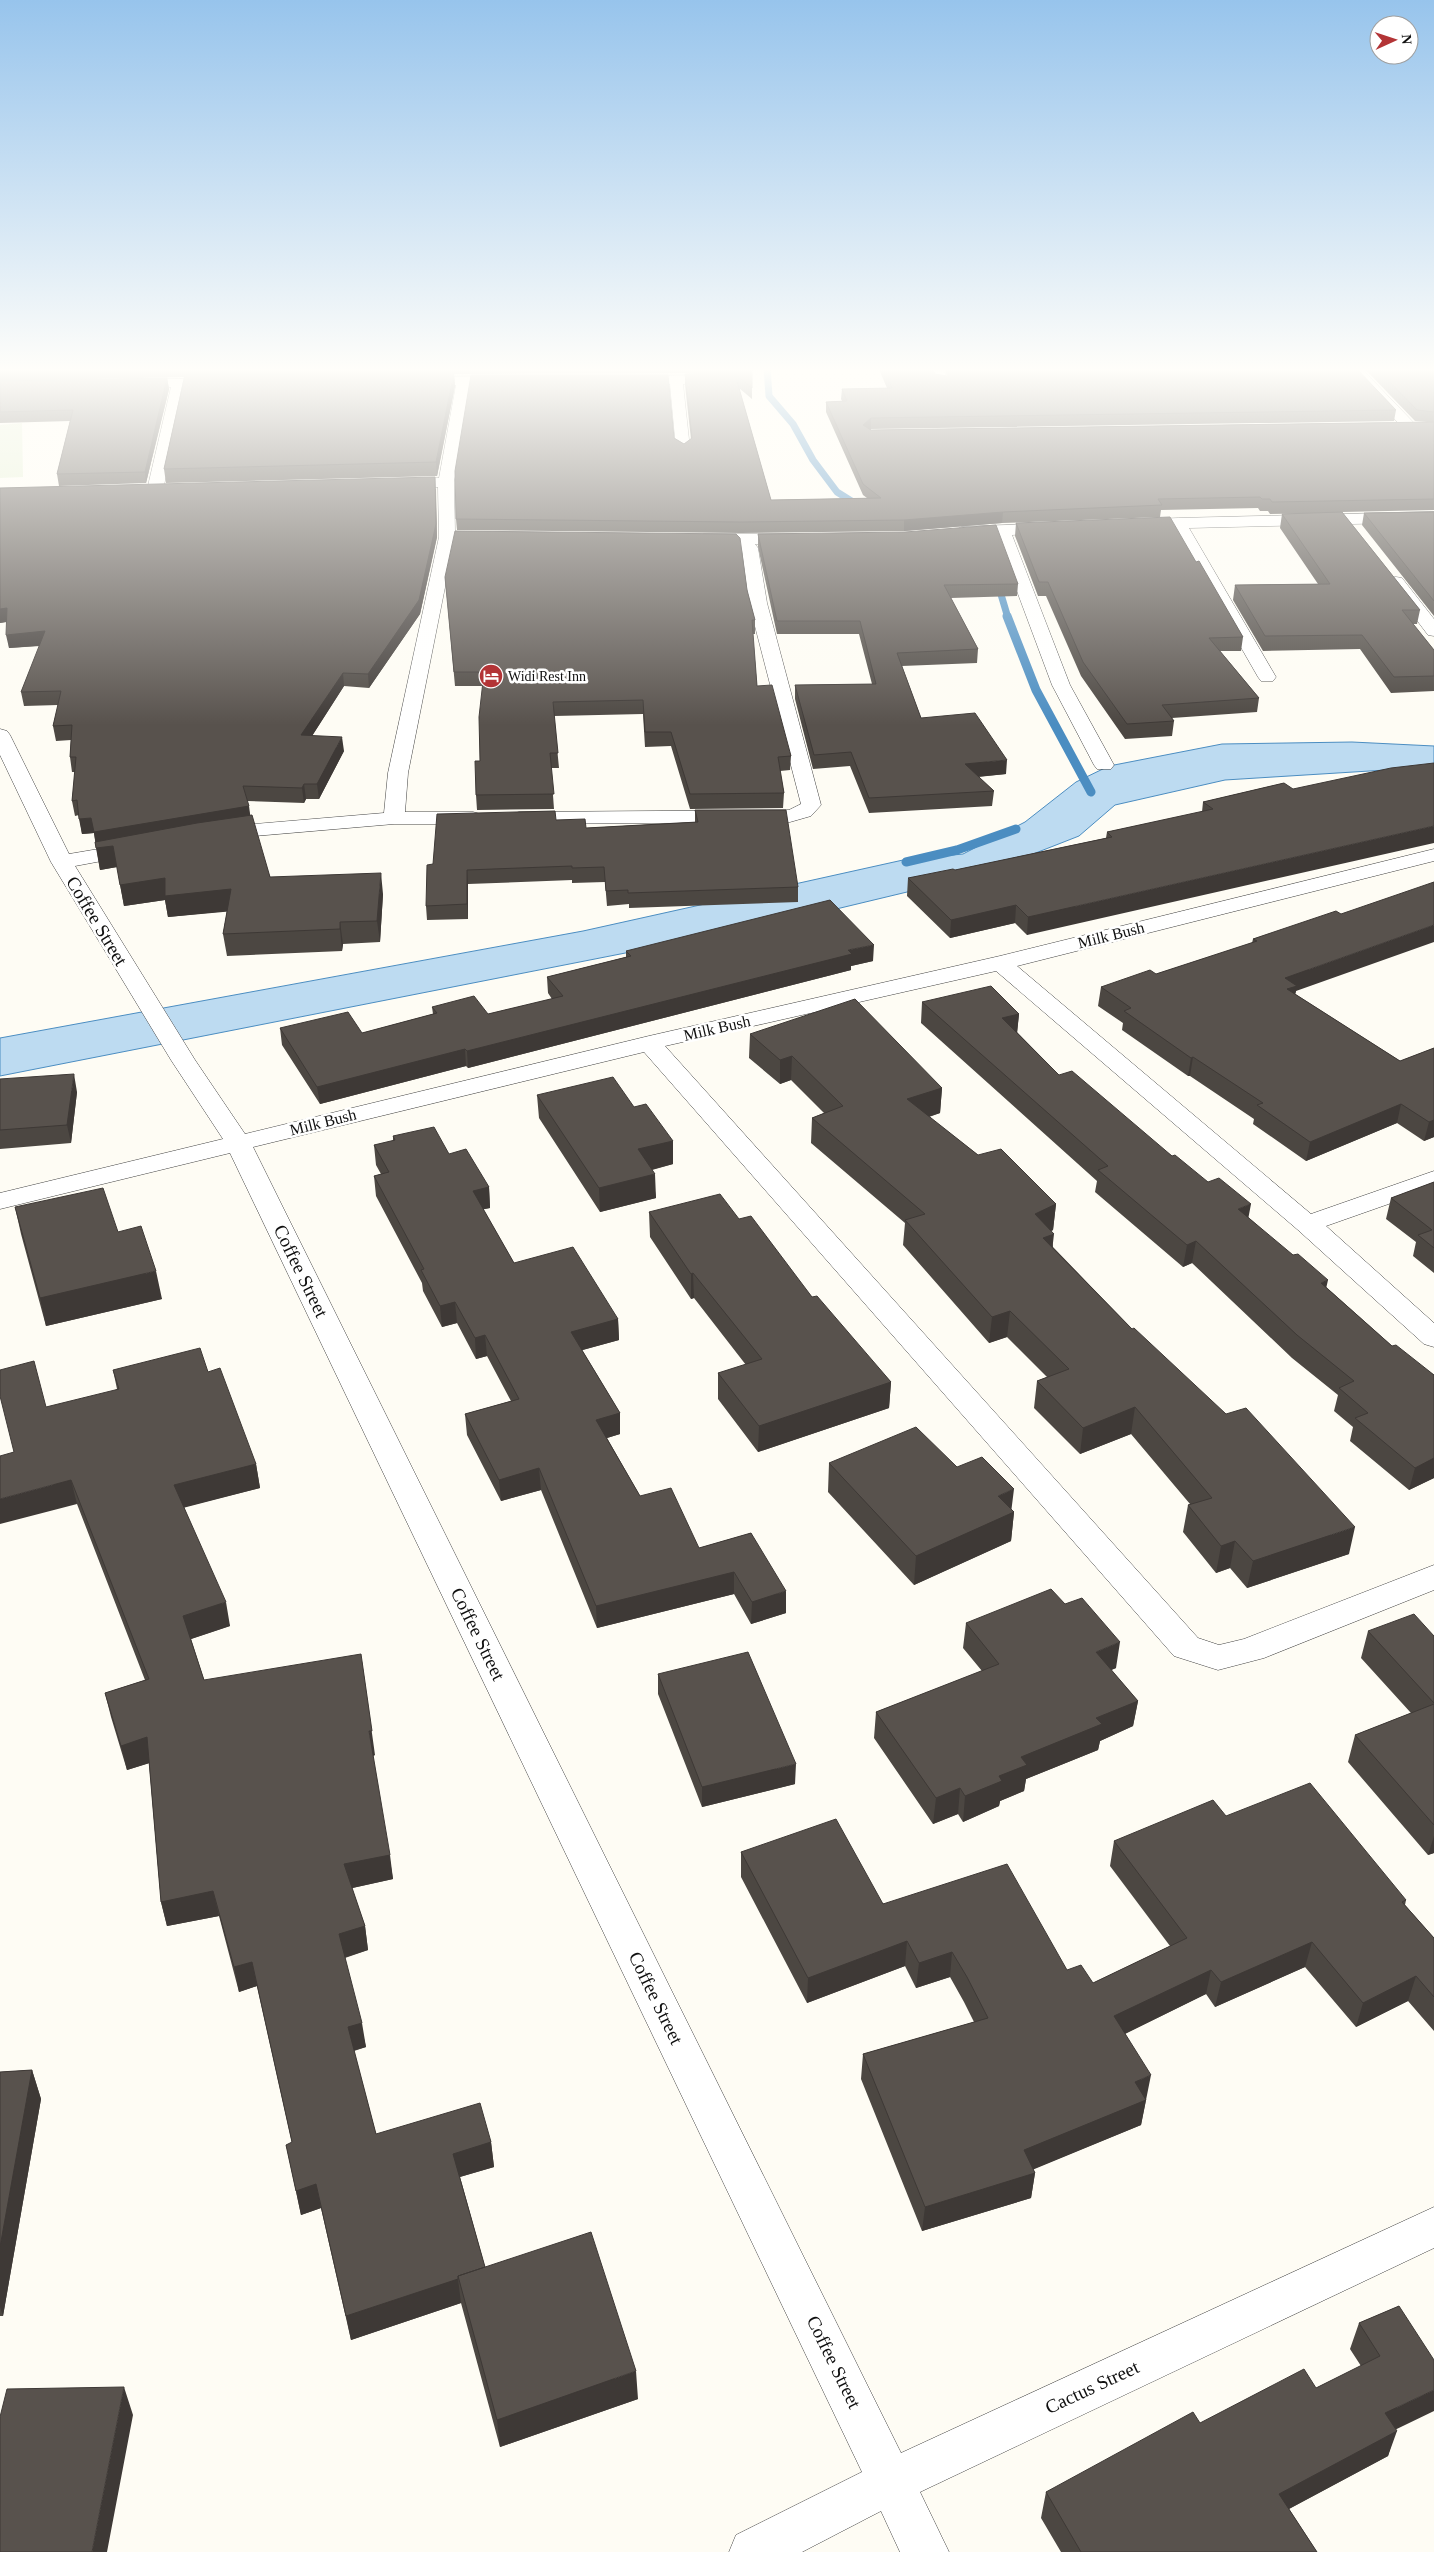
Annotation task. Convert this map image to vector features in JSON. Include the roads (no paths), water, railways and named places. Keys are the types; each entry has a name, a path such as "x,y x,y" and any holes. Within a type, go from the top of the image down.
{"street":[{"path":"155,490 156,486"},
{"path":"394,818 398,774 447,537 446,486"},
{"path":"135,490 175,489"},
{"path":"1120,525 1434,517"},
{"path":"1345,518 1357,533"},
{"path":"1178,523 1267,677"},
{"path":"949,533 1071,527"},
{"path":"1002,530 1032,612 1062,685 1104,765"},
{"path":"447,537 507,537"},
{"path":"684,539 818,539"},
{"path":"200,836 259,828 394,818 790,816 804,812 811,805 758,603 750,548 741,540"},
{"path":"1387,571 1434,631"},
{"name":"Coffee Street","path":"0,735 62,862 129,974 238,1143 925,2552"},
{"path":"62,862 156,844"},
{"name":"Milk Bush","path":"0,1201 650,1043 1000,963 1434,855"},
{"path":"1000,963 1307,1224 1434,1338"},
{"path":"650,1043 1186,1647 1218,1658 1252,1649 1434,1576"},
{"path":"1307,1224 1434,1179"},
{"name":"Cactus Street","path":"753,2552 892,2481 1434,2227"}],"water":[{"path":"1352,742 1434,746 1434,767 1225,780 1115,805 1079,836 982,874 778,923 0,1076 0,1038 583,931 903,860 963,854 1025,822 1076,782 1109,766 1222,744"}],"waterway":[{"path":"833,486 837,492 861,507"},
{"path":"997,581 1008,618"},
{"path":"1007,616 1036,690 1091,792"},
{"path":"906,862 957,850 1016,829"}],"place":[{"name":"Widi Rest Inn","path":"491,676"}]}
